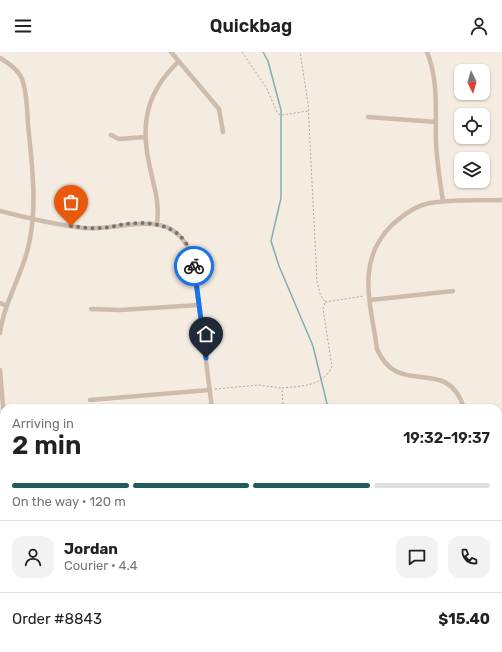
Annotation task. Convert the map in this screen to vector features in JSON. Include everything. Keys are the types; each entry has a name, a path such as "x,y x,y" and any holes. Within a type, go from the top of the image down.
{"street":[{"path":"171,52 219,109 224,132"},
{"path":"427,52 434,74 437,98 437,155 443,201"},
{"path":"0,58 17,71 22,79 33,168 34,220 27,250 7,306 0,333"},
{"path":"157,223 158,199 149,163 145,137 145,121 150,102 162,80 178,62"},
{"path":"368,117 436,122"},
{"path":"111,135 119,139 145,137"},
{"path":"462,404 459,395 446,381 437,378 406,376 386,365 378,349 368,280 370,260 377,242 399,219 412,209 425,204 443,201 502,200"},
{"path":"0,211 34,220 83,228 102,228 126,224 157,223 175,232 189,248 193,260 211,404"},
{"path":"371,298 452,291"},
{"path":"0,303 7,306"},
{"path":"91,310 120,310 199,305"},
{"path":"0,370 3,404"},
{"path":"90,400 209,390"}],"path":[{"path":"242,52 266,87 278,114 282,116 308,111"},
{"path":"209,390 259,385 282,388 319,382 332,367 323,309 325,302 320,294 318,281 311,187 308,111 300,52"},
{"path":"325,302 371,298"},
{"path":"282,388 283,404"}],"waterway":[{"path":"263,52 268,61 281,110 281,198 271,241 279,266 313,346 327,404"}],"way so far":[{"path":"71,226 83,228 102,228 126,224 157,223 175,232 184,240 189,248 194,266"}],"route":[{"path":"194,266 206,358"}]}
